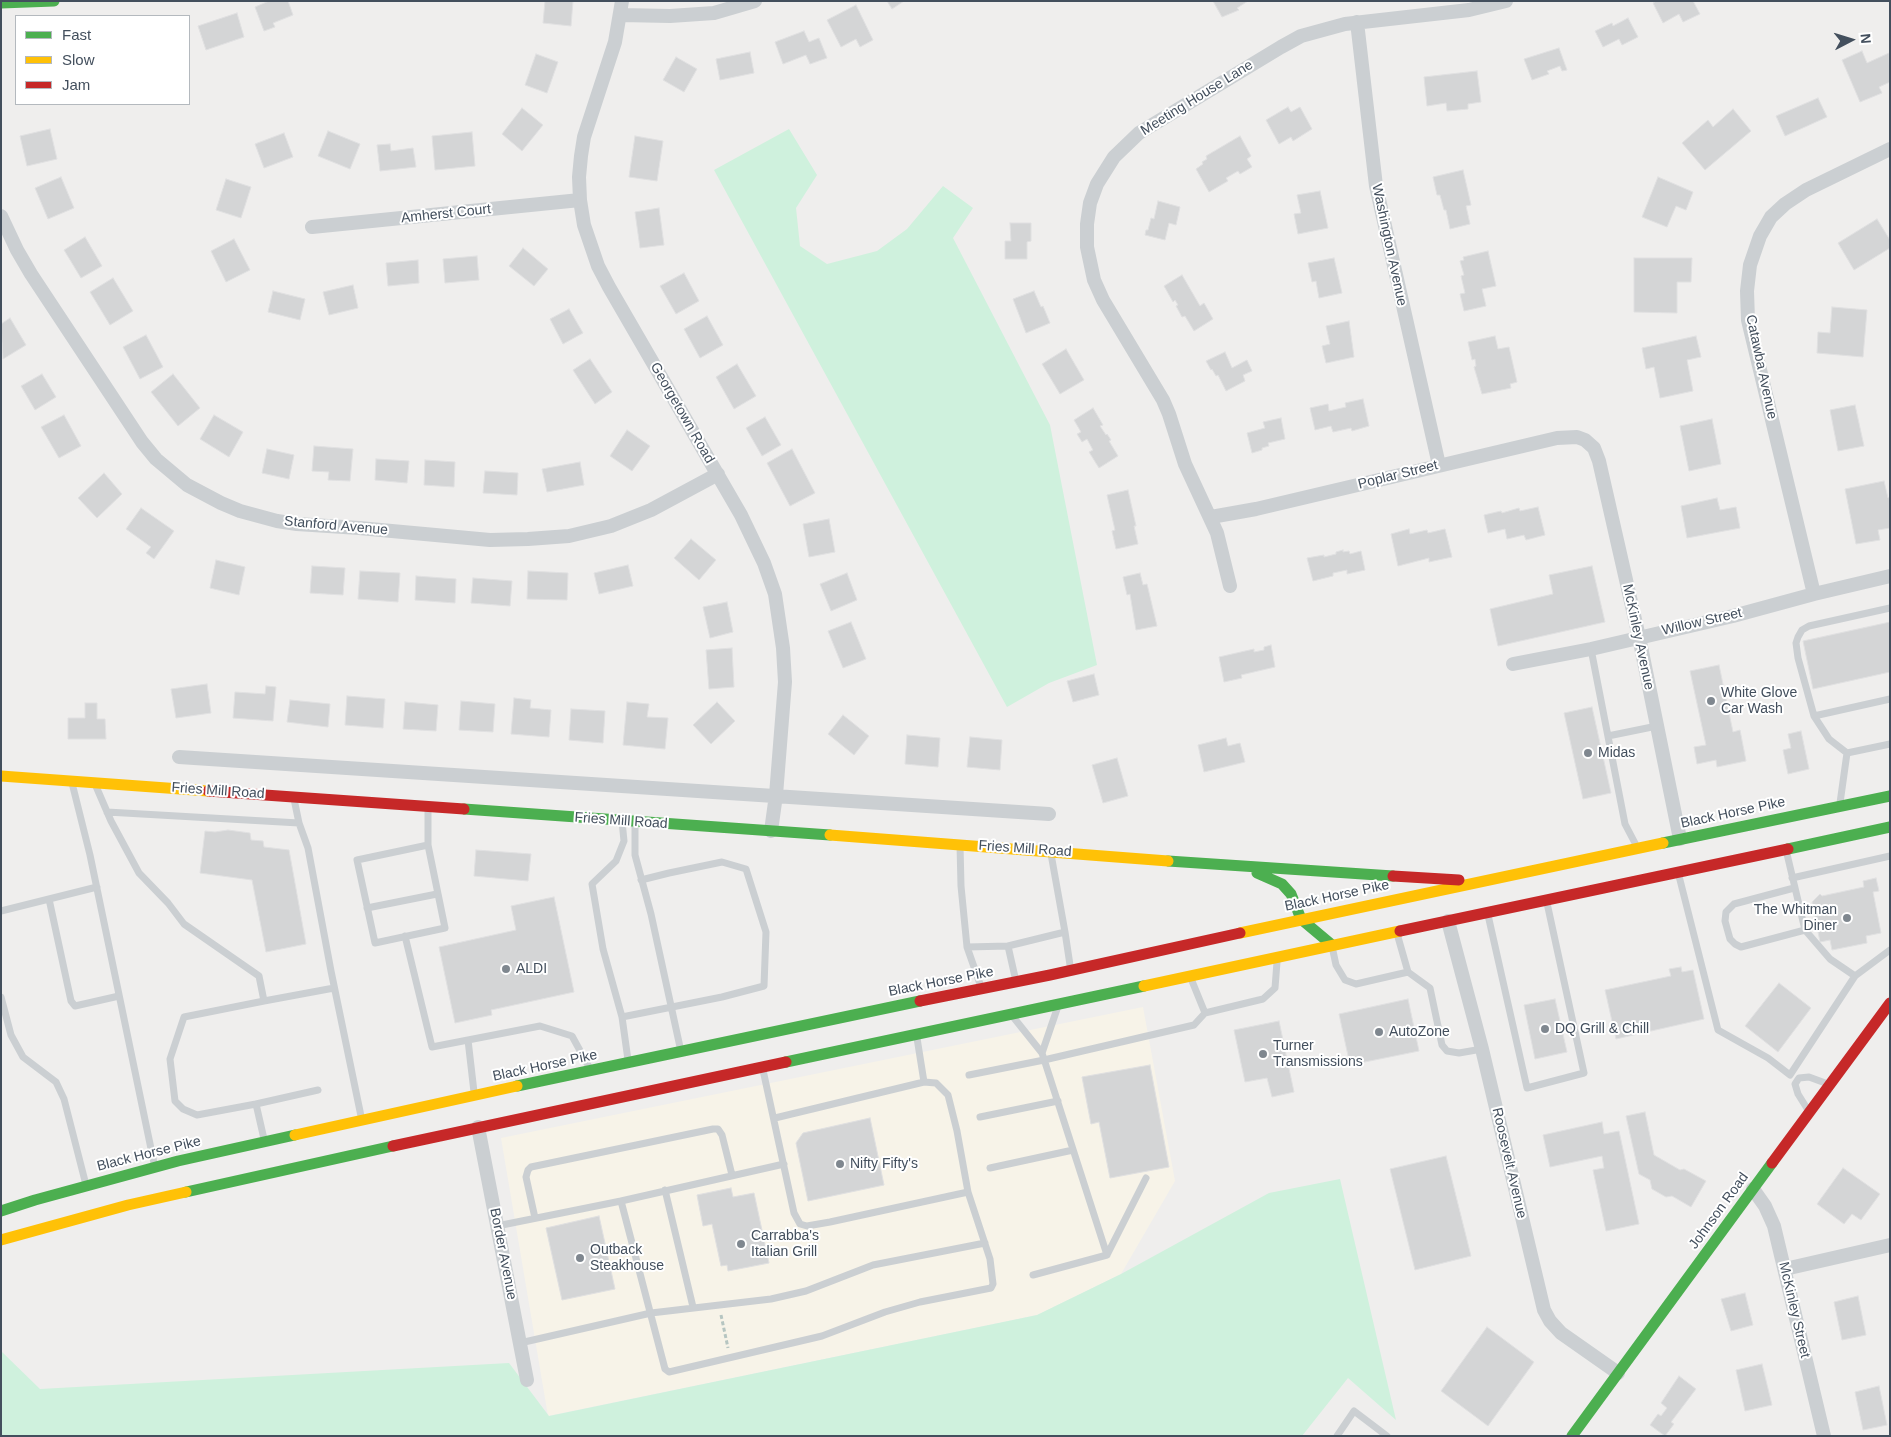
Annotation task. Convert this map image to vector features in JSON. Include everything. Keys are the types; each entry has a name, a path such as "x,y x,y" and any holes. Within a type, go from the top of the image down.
{"main road":[{"path":"1,2 54,1"},
{"name":"Fries Mill Road","path":"1,776 960,844 1242,867 1481,881"},
{"name":"Black Horse Pike","path":"1,1211 155,1167 362,1120 475,1096 592,1075 628,1064 681,1052 1016,982 1481,881 1890,796"},
{"path":"1,1240 128,1205 478,1127 763,1068 1890,827"},
{"name":"Fries Mill Road","path":"1242,867 1282,884 1292,894 1302,919 1332,945"},
{"name":"Johnson Road","path":"1572,1436 1890,1004"},
{"path":"846,1028 854,1025 868,1012"},
{"path":"763,1068 764,1059 771,1052"},
{"path":"519,1119 589,1094"}],"street":[{"path":"622,8 695,15 714,13 754,1"},
{"name":"Meeting House Lane","path":"1230,586 1222,549 1211,516 1185,464 1163,400 1103,300 1094,280 1086,236 1090,203 1098,184 1108,165 1120,150 1139,133 1290,41 1316,31 1357,22 1469,10 1506,1"},
{"name":"Georgetown Road","path":"622,8 607,70 584,137 579,176 584,224 598,266 718,474 757,546 771,581 778,610 785,674 776,795 771,831"},
{"name":"Washington Avenue","path":"1357,22 1376,186 1439,465"},
{"name":"Catawba Avenue","path":"1814,594 1748,320 1747,291 1750,266 1760,236 1771,217 1786,204 1806,190 1890,149"},
{"name":"Amherst Court","path":"312,227 580,200"},
{"name":"Stanford Avenue","path":"1,216 31,274 142,442 156,459 187,485 240,511 277,521 297,524 490,540 569,536 611,526 651,510 718,474"},
{"name":"Poplar Street","path":"1211,516 1256,509 1557,438 1576,437 1585,440"},
{"name":"McKinley Avenue","path":"1585,440 1594,448 1599,461 1639,637 1680,839"},
{"name":"Willow Street","path":"1513,664 1591,649 1733,616 1890,576"},
{"path":"180,757 1049,814"},
{"name":"Roosevelt Avenue","path":"1448,921 1482,1049 1544,1310 1550,1321 1561,1333 1618,1373"},
{"name":"Border Avenue","path":"478,1127 527,1380"},
{"name":"McKinley Street","path":"1753,1189 1765,1206 1774,1226 1824,1436"},
{"path":"1785,1269 1890,1245"}],"lane":[{"path":"1847,754 1829,739 1814,716 1798,658 1796,642 1802,630 1808,626 1890,608"},
{"path":"1591,649 1625,824 1638,848"},
{"path":"1814,716 1890,699"},
{"path":"1608,736 1657,726"},
{"path":"1847,754 1890,744"},
{"path":"1840,806 1847,754"},
{"path":"72,780 97,887 155,1167"},
{"path":"93,782 139,873 168,903 184,924 259,976 264,1001"},
{"path":"294,796 299,823 308,848 334,988 362,1120"},
{"path":"428,806 428,845 444,928 375,943 357,860 428,845"},
{"path":"107,812 299,823"},
{"path":"622,821 624,841 616,861 592,884 603,948 622,1017 628,1064"},
{"path":"635,822 635,855 651,914 681,1052"},
{"path":"960,844 961,886 967,947 981,989"},
{"path":"1786,849 1805,930 1830,959 1855,976"},
{"path":"1051,851 1071,970"},
{"path":"1792,878 1890,856"},
{"path":"622,1017 670,1006 722,998 764,986 766,932 746,869 722,862 688,868 641,880"},
{"path":"1678,873 1718,1030 1768,1058 1797,1081"},
{"path":"1,911 97,887"},
{"path":"1794,888 1734,904 1726,912 1725,921 1730,939 1735,944 1741,946 1805,930"},
{"path":"367,908 438,894"},
{"path":"49,899 71,1001 75,1006 120,996"},
{"path":"1488,912 1527,1088 1584,1073 1546,900"},
{"path":"967,947 1008,946 1065,932"},
{"path":"1397,932 1408,972 1430,988 1442,1045 1447,1052 1482,1049"},
{"path":"405,936 432,1047 540,1026 572,1036 592,1075"},
{"path":"1332,945 1336,965 1345,980 1356,984 1408,972"},
{"path":"1008,946 1016,982"},
{"path":"1790,1075 1855,976 1890,950"},
{"path":"969,1075 1043,1057 1194,1025 1205,1013 1263,999 1275,988 1278,957"},
{"path":"1190,976 1205,1013"},
{"path":"318,1090 197,1115 183,1109 176,1101 170,1059 184,1017 334,988"},
{"path":"1,997 11,1035 23,1057 56,1082 64,1098 86,1186"},
{"path":"1043,1057 1058,1004"},
{"path":"1010,1014 1043,1057 1107,1256"},
{"path":"916,1035 924,1082"},
{"path":"468,1040 475,1096"},
{"path":"763,1068 794,1213 800,1224 807,1226 968,1192"},
{"path":"1810,1113 1798,1094 1795,1084 1799,1078 1809,1078 1830,1085"},
{"path":"621,1201 665,1368 669,1372 822,1336 876,1315 920,1302 991,1288 994,1284 990,1259 968,1192 957,1131 948,1095 936,1083 924,1082 774,1118"},
{"path":"980,1117 1058,1101"},
{"path":"256,1104 264,1142"},
{"path":"535,1218 526,1177 528,1170 541,1165 718,1129 722,1135 732,1175"},
{"path":"990,1168 1073,1150"},
{"path":"497,1226 621,1201 784,1164"},
{"path":"1033,1275 1107,1256 1146,1178"},
{"path":"664,1190 693,1307"},
{"path":"520,1343 651,1313 771,1299 806,1291 873,1265 985,1243"},
{"path":"1337,1436 1354,1411 1387,1436"}],"path":[{"path":"718,1304 730,1357"}],"shaded area":[{"path":"1143,1007 1175,1181 1121,1274 1037,1315 548,1416 501,1138"}],"green space":[{"path":"789,129 817,175 796,208 800,246 827,264 877,251 907,229 943,186 973,208 953,238 1050,425 1097,665 1049,683 1007,707 714,170"},
{"path":"1340,1179 1396,1420 1348,1378 1302,1436 1,1436 1,1351 40,1389 509,1363 549,1416 1037,1315 1121,1274 1269,1193"}],"building":[{"path":"269,1 288,1 293,15 273,23 275,27 264,31 255,7"},
{"path":"545,1 573,1 571,26 543,23"},
{"path":"887,1 904,1 892,9"},
{"path":"1213,1 1248,1 1237,8 1239,10 1222,17"},
{"path":"1656,1 1693,1 1700,14 1683,22 1679,14 1663,23 1653,3"},
{"path":"856,5 873,40 860,47 856,39 841,47 827,20"},
{"path":"237,13 244,37 206,50 198,26"},
{"path":"1628,18 1638,37 1622,45 1619,39 1603,47 1595,31 1612,23 1613,26"},
{"path":"804,31 809,42 819,38 827,58 810,64 806,55 783,64 775,42"},
{"path":"1559,48 1567,70 1562,71 1560,66 1547,71 1549,74 1532,80 1524,59"},
{"path":"1862,51 1867,63 1889,53 1890,82 1879,87 1882,93 1860,102 1842,60"},
{"path":"750,52 754,73 720,80 716,59"},
{"path":"536,54 558,62 547,93 525,85"},
{"path":"676,57 697,69 684,92 663,80"},
{"path":"1477,71 1481,102 1468,104 1468,109 1447,111 1446,103 1427,106 1424,77"},
{"path":"1818,98 1827,117 1785,136 1776,116"},
{"path":"1288,107 1291,112 1300,107 1312,129 1293,141 1291,137 1279,144 1266,120"},
{"path":"522,108 543,125 522,151 502,134"},
{"path":"1733,109 1751,131 1705,170 1682,143 1708,120 1713,127"},
{"path":"50,129 57,159 27,166 20,136"},
{"path":"328,131 360,144 350,169 318,156"},
{"path":"472,132 475,166 435,170 432,136"},
{"path":"284,133 293,157 264,168 255,144"},
{"path":"635,136 663,141 657,181 629,177"},
{"path":"1240,136 1251,156 1247,159 1252,167 1240,174 1238,171 1226,178 1228,181 1209,192 1196,169 1207,159 1206,156"},
{"path":"390,144 391,151 413,148 416,167 380,171 377,145"},
{"path":"1463,170 1471,205 1466,206 1470,224 1450,229 1446,210 1444,210 1440,195 1437,195 1433,177"},
{"path":"61,177 74,208 48,219 35,188"},
{"path":"1658,177 1693,192 1686,210 1676,206 1667,227 1642,217"},
{"path":"226,179 251,187 241,218 216,210"},
{"path":"1320,191 1328,228 1298,234 1294,214 1301,213 1297,195"},
{"path":"1158,201 1180,207 1176,225 1169,223 1165,240 1145,235 1151,218 1154,219"},
{"path":"659,208 664,245 640,248 635,212"},
{"path":"1877,219 1890,240 1890,248 1854,270 1838,243"},
{"path":"1010,223 1031,223 1031,241 1027,242 1027,259 1005,259 1005,241 1011,241"},
{"path":"85,237 102,266 81,278 64,250"},
{"path":"234,239 250,270 226,282 211,251"},
{"path":"523,248 548,269 534,286 509,266"},
{"path":"1488,251 1496,286 1482,289 1486,306 1464,311 1460,294 1465,293 1461,276 1464,275 1460,261 1464,260 1463,257"},
{"path":"477,256 479,280 445,283 443,259"},
{"path":"1334,258 1342,293 1319,298 1316,281 1312,282 1308,263"},
{"path":"1634,258 1692,258 1691,282 1677,282 1677,313 1634,312"},
{"path":"418,260 419,283 388,286 386,263"},
{"path":"684,273 699,301 676,314 660,286"},
{"path":"1182,275 1200,306 1204,303 1213,319 1194,331 1185,316 1182,317 1176,306 1178,305 1175,300 1173,302 1164,286"},
{"path":"113,278 133,311 110,325 90,292"},
{"path":"353,285 358,308 329,315 323,292"},
{"path":"273,291 305,299 300,320 268,312"},
{"path":"1034,291 1050,323 1026,333 1013,299"},
{"path":"1832,307 1867,310 1863,357 1817,353 1818,332 1830,333"},
{"path":"569,309 583,333 563,344 550,319"},
{"path":"707,316 723,345 700,358 684,329"},
{"path":"10,318 26,345 3,359 1,324"},
{"path":"1349,321 1354,357 1326,363 1322,346 1330,344 1326,326"},
{"path":"146,335 163,367 140,379 123,347"},
{"path":"1495,336 1498,349 1509,347 1517,382 1510,384 1511,388 1482,394 1474,367 1476,366 1475,359 1472,360 1468,342"},
{"path":"1696,336 1701,357 1687,360 1693,391 1660,398 1654,367 1646,369 1642,348"},
{"path":"1066,349 1084,380 1060,394 1042,364"},
{"path":"1225,352 1232,368 1247,360 1252,371 1243,375 1245,381 1226,391 1218,375 1216,376 1206,361"},
{"path":"590,359 612,392 595,404 573,370"},
{"path":"737,364 756,396 734,409 716,377"},
{"path":"42,374 56,397 35,410 21,386"},
{"path":"173,374 200,408 178,426 151,392"},
{"path":"1363,399 1369,426 1352,431 1351,428 1333,432 1331,426 1315,430 1310,408 1328,404 1329,411 1346,407 1345,403"},
{"path":"1855,405 1864,446 1838,451 1830,410"},
{"path":"1093,408 1103,425 1100,426 1111,440 1109,441 1118,456 1099,468 1089,452 1093,450 1087,439 1082,442 1077,434 1081,432 1074,420"},
{"path":"64,415 81,446 59,458 41,427"},
{"path":"214,415 243,432 229,457 200,439"},
{"path":"765,417 781,445 762,456 746,428"},
{"path":"1281,418 1285,439 1268,443 1269,446 1252,453 1247,433 1265,428 1263,422"},
{"path":"1712,419 1721,464 1689,471 1680,426"},
{"path":"627,430 650,446 632,471 610,456"},
{"path":"314,446 353,449 350,481 328,480 329,472 312,471"},
{"path":"267,449 294,455 289,479 262,473"},
{"path":"792,449 815,493 790,506 767,463"},
{"path":"376,459 409,461 407,483 375,480"},
{"path":"425,460 455,462 454,487 424,485"},
{"path":"580,462 584,485 547,492 542,469"},
{"path":"485,471 518,473 517,495 483,493"},
{"path":"104,473 122,494 97,518 78,498"},
{"path":"1884,481 1888,498 1890,497 1890,528 1878,530 1880,540 1856,544 1845,489"},
{"path":"1128,490 1138,544 1116,549 1112,531 1115,530 1107,495"},
{"path":"1717,498 1720,510 1736,507 1740,528 1687,538 1681,506"},
{"path":"1538,507 1545,535 1526,540 1524,535 1507,539 1505,529 1488,533 1484,515 1501,511 1502,513 1519,508 1520,511"},
{"path":"141,508 174,531 154,559 146,553 151,547 126,529"},
{"path":"829,519 835,552 809,557 803,524"},
{"path":"1409,529 1410,534 1427,530 1428,533 1445,529 1452,557 1429,562 1429,558 1398,566 1391,534"},
{"path":"691,539 716,560 699,580 674,558"},
{"path":"1343,550 1343,552 1349,551 1350,554 1361,551 1365,570 1347,574 1347,570 1313,581 1307,558 1324,555 1324,557"},
{"path":"216,560 245,567 239,595 210,588"},
{"path":"628,565 633,586 599,594 594,573"},
{"path":"312,566 345,568 343,595 310,593"},
{"path":"1592,566 1605,622 1498,646 1490,609 1553,594 1549,575"},
{"path":"360,571 400,573 398,602 358,599"},
{"path":"528,571 568,573 567,600 527,599"},
{"path":"847,573 857,600 831,611 820,584"},
{"path":"1140,573 1143,585 1147,584 1157,626 1136,630 1130,594 1127,595 1123,577"},
{"path":"416,576 456,579 455,603 415,600"},
{"path":"473,578 512,581 510,606 471,603"},
{"path":"727,602 733,632 710,638 703,607"},
{"path":"851,622 866,659 843,668 828,631"},
{"path":"1890,622 1890,672 1813,689 1803,641"},
{"path":"1271,645 1275,667 1241,675 1242,678 1224,682 1219,657 1254,649 1254,652 1264,650 1264,647"},
{"path":"732,648 734,687 709,689 706,650"},
{"name":"White Glove Car Wash","path":"1719,665 1733,732 1740,730 1746,761 1717,767 1716,760 1697,764 1694,747 1706,745 1690,671"},
{"path":"1094,674 1099,695 1073,702 1067,681"},
{"path":"207,684 211,713 176,718 171,689"},
{"path":"266,686 276,687 273,721 233,718 235,692 265,694"},
{"path":"347,696 385,699 383,728 345,725"},
{"path":"514,698 531,700 530,708 551,710 549,737 511,734"},
{"path":"290,700 330,704 328,727 287,722"},
{"path":"461,701 495,704 493,732 459,730"},
{"path":"405,702 438,705 436,731 403,729"},
{"path":"627,702 649,704 647,717 668,718 665,749 623,745"},
{"path":"717,702 735,721 711,744 693,725"},
{"path":"85,703 97,703 97,719 105,719 106,739 68,739 68,718 85,718"},
{"name":"Midas","path":"1592,707 1611,793 1583,799 1564,713"},
{"path":"571,709 605,711 603,743 569,740"},
{"path":"843,715 869,736 854,755 828,734"},
{"path":"1801,731 1809,769 1788,774 1783,750 1791,748 1788,734"},
{"path":"907,735 940,738 938,767 905,764"},
{"path":"970,737 1002,740 1000,770 967,767"},
{"path":"1226,738 1228,746 1240,743 1245,762 1204,772 1198,745"},
{"path":"1117,758 1128,796 1103,803 1092,765"},
{"path":"228,830 250,833 251,840 263,841 264,847 289,850 306,944 266,952 252,880 200,873 205,831"},
{"path":"476,850 531,854 528,881 474,876"},
{"name":"The Whitman Diner","path":"1876,878 1879,891 1873,892 1881,933 1866,936 1867,943 1832,950 1830,940 1820,942 1812,902 1820,894 1822,896 1864,887 1863,881"},
{"name":"ALDI","path":"554,897 574,992 491,1010 492,1015 455,1023 439,947 516,930 511,906"},
{"path":"1681,967 1682,972 1693,970 1704,1019 1616,1039 1605,990 1671,976 1669,969"},
{"path":"1779,983 1811,1008 1778,1052 1745,1026"},
{"name":"AutoZone","path":"1408,999 1419,1051 1350,1065 1339,1014"},
{"name":"DQ Grill & Chill","path":"1555,999 1567,1052 1535,1059 1524,1005"},
{"name":"Turner Transmissions","path":"1279,1021 1294,1092 1272,1097 1267,1078 1245,1082 1234,1030"},
{"path":"1150,1065 1169,1167 1110,1178 1099,1122 1091,1124 1082,1077"},
{"path":"1645,1112 1654,1155 1680,1170 1684,1169 1706,1181 1691,1207 1672,1196 1666,1197 1652,1189 1650,1180 1639,1174 1626,1116"},
{"name":"Nifty Fifty's","path":"870,1118 884,1185 808,1201 796,1143 803,1133"},
{"path":"1602,1122 1604,1134 1619,1131 1639,1224 1606,1231 1593,1170 1604,1168 1602,1156 1550,1167 1543,1135"},
{"path":"1446,1156 1471,1256 1415,1270 1390,1169"},
{"path":"1843,1168 1880,1194 1861,1220 1852,1214 1844,1224 1817,1204"},
{"name":"Carrabba's Italian Grill","path":"731,1188 733,1197 754,1193 769,1263 728,1271 727,1265 721,1266 712,1224 703,1226 697,1195"},
{"name":"Outback Steakhouse","path":"599,1216 615,1289 562,1300 546,1228"},
{"path":"1745,1293 1753,1325 1731,1331 1721,1299"},
{"path":"1858,1296 1866,1335 1842,1340 1834,1302"},
{"path":"1487,1327 1534,1362 1488,1426 1441,1391"},
{"path":"1762,1364 1772,1405 1745,1411 1736,1370"},
{"path":"1679,1376 1696,1389 1671,1422 1674,1424 1665,1436 1650,1425 1658,1414 1661,1416 1667,1408 1661,1403"},
{"path":"1879,1386 1887,1425 1863,1430 1855,1392"}],"traffic: fast":[{"path":"1,3 54,1"},
{"path":"1663,843 1890,796"},
{"path":"464,809 830,835"},
{"path":"1788,849 1890,827"},
{"path":"1168,861 1393,876"},
{"path":"1257,873 1282,884 1291,894 1301,919 1332,945"},
{"path":"786,1062 1144,986"},
{"path":"517,1086 920,1001"},
{"path":"1,1211 178,1161 295,1135"},
{"path":"186,1192 393,1146"},
{"path":"1572,1436 1772,1163"}],"traffic: slow":[{"path":"1,776 208,791"},
{"path":"830,835 1168,861"},
{"path":"1240,933 1663,843"},
{"path":"1144,986 1400,931"},
{"path":"295,1135 517,1086"},
{"path":"1,1240 128,1205 186,1192"}],"traffic: jam":[{"path":"208,791 464,809"},
{"path":"1400,931 1788,849"},
{"path":"1393,876 1459,880"},
{"path":"920,1001 1050,975 1240,933"},
{"path":"1772,1163 1890,1003"},
{"path":"393,1146 786,1062"}],"place":[{"name":"White Glove Car Wash","path":"1711,701"},
{"name":"Midas","path":"1588,753"},
{"name":"The Whitman Diner","path":"1847,918"},
{"name":"ALDI","path":"506,969"},
{"name":"DQ Grill & Chill","path":"1545,1029"},
{"name":"AutoZone","path":"1379,1032"},
{"name":"Turner Transmissions","path":"1263,1054"},
{"name":"Nifty Fifty's","path":"840,1164"},
{"name":"Carrabba's Italian Grill","path":"741,1244"},
{"name":"Outback Steakhouse","path":"580,1258"}]}
